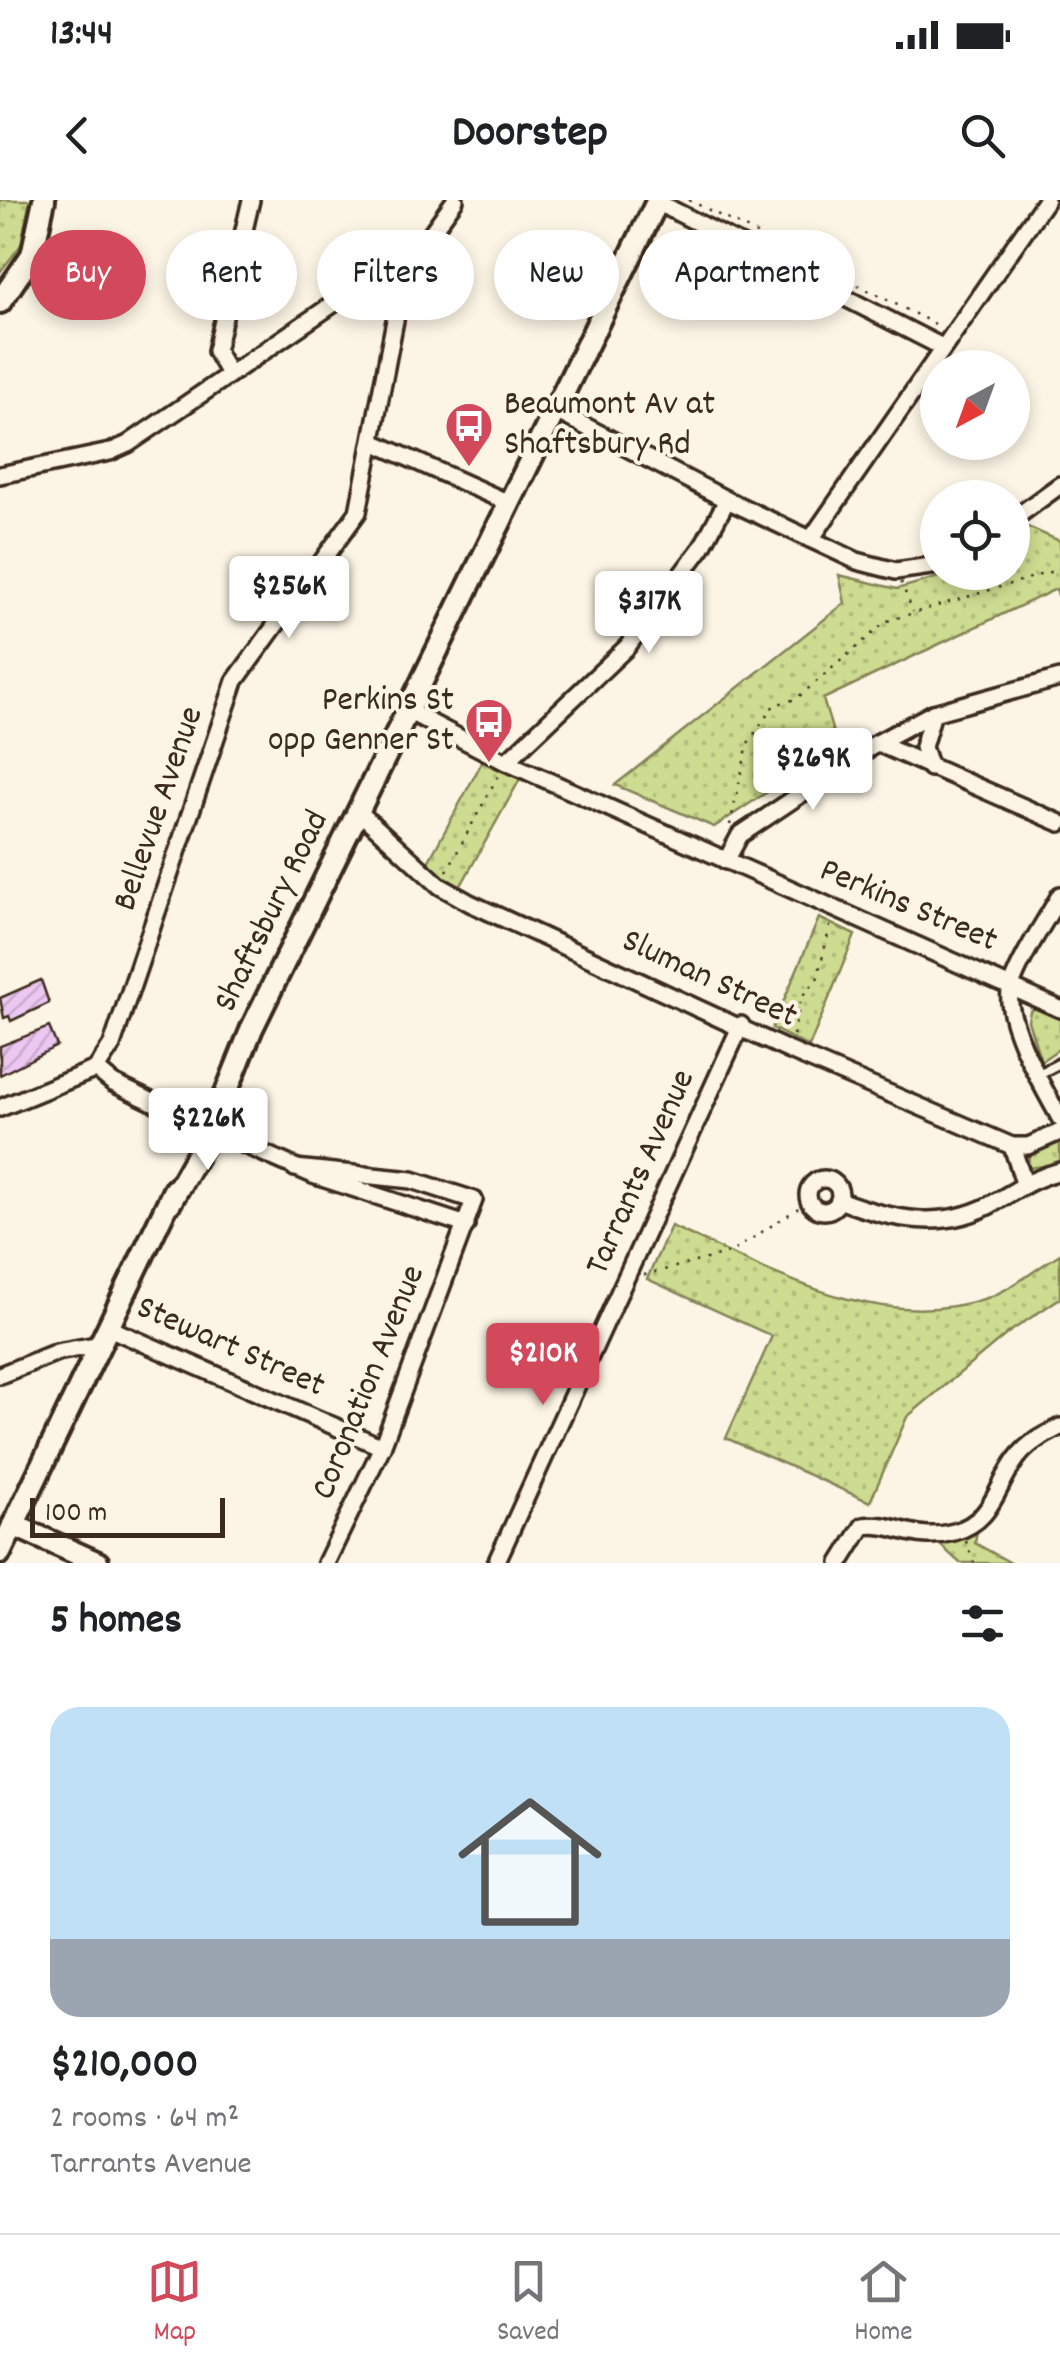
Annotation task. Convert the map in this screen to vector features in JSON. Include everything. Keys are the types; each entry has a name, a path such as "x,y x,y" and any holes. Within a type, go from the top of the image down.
{"street":[{"path":"0,302 32,255 44,200"},
{"path":"229,374 216,351 251,200"},
{"name":"Bellevue Avenue","path":"434,230 456,200"},
{"path":"811,539 1046,200"},
{"path":"657,201 942,347"},
{"name":"Shaftsbury Road","path":"0,1553 406,710 511,504 657,201"},
{"path":"0,475 110,452 317,315"},
{"name":"Bellevue Avenue","path":"96,1069 112,1045 235,682 358,512 395,320"},
{"path":"556,411 727,500 857,561 896,571 920,568"},
{"path":"373,442 511,504"},
{"path":"1030,507 1060,485"},
{"path":"506,762 627,647 702,547 727,500"},
{"path":"726,861 740,836 877,742 934,712 1060,678"},
{"name":"Perkins Street","path":"406,710 506,762 834,910 1012,984 1060,1009"},
{"path":"930,768 922,747 934,712"},
{"path":"877,742 1060,824"},
{"name":"Sluman Street","path":"358,811 440,886 741,1025 790,1052 1012,1146"},
{"path":"1060,895 1012,984 1017,1026 1036,1076 1060,1118"},
{"name":"Tarrants Avenue","path":"496,1563 741,1025"},
{"path":"0,1108 96,1069 114,1083 295,1168 466,1225 474,1200 412,1180 295,1168"},
{"path":"1024,1182 1012,1146 1028,1146 1060,1132"},
{"path":"839,1200 894,1218 919,1221 966,1216 1024,1182 1060,1172"},
{"path":"821,1178 838,1187 839,1200 835,1207 820,1211 809,1201 810,1186 821,1178"},
{"name":"Coronation Avenue","path":"326,1563 382,1447 466,1225"},
{"name":"Stewart Street","path":"0,1375 106,1336 382,1447"},
{"path":"840,1563 863,1526 874,1524 920,1538 962,1530 998,1498 1021,1453 1060,1427"},
{"path":"13,1525 98,1563"}],"lane":[{"path":"1036,1076 1060,1063"}],"path":[{"path":"689,200 934,324"},
{"path":"726,861 748,743 774,705 796,699 887,621 1059,570 1060,576"},
{"path":"896,571 914,614"},
{"path":"440,886 506,762"},
{"path":"790,1052 802,996 817,980 834,910"},
{"path":"630,1272 643,1276 730,1253 809,1201"},
{"path":"962,1530 974,1563"}],"green space":[{"path":"0,200 30,200 21,245 0,272"},
{"path":"1030,528 1060,541 1060,601 1056,589 823,699 837,746 714,827 615,785 845,603 839,575 897,589 920,582 920,590 1030,590"},
{"path":"482,762 520,779 459,889 424,870"},
{"path":"819,918 855,935 809,1047 772,1028"},
{"path":"1038,1007 1060,1016 1060,1048 1041,1061 1028,1021 1030,1011"},
{"path":"1060,1142 1060,1164 1028,1168 1029,1154"},
{"path":"671,1226 824,1292 864,1303 905,1308 946,1307 987,1298 1060,1254 1060,1298 1008,1333 907,1417 870,1502 726,1438 772,1336 647,1279"},
{"path":"977,1530 975,1543 1011,1563 960,1563 940,1545"}],"building":[{"path":"41,980 49,1003 11,1021 9,1016 4,1018 0,998"},
{"path":"49,1027 57,1046 0,1075 0,1046"}],"place":[{"name":"Beaumont Av at Shaftsbury Rd","path":"469,468"},
{"name":"Perkins St opp Genner St","path":"489,764"}]}
